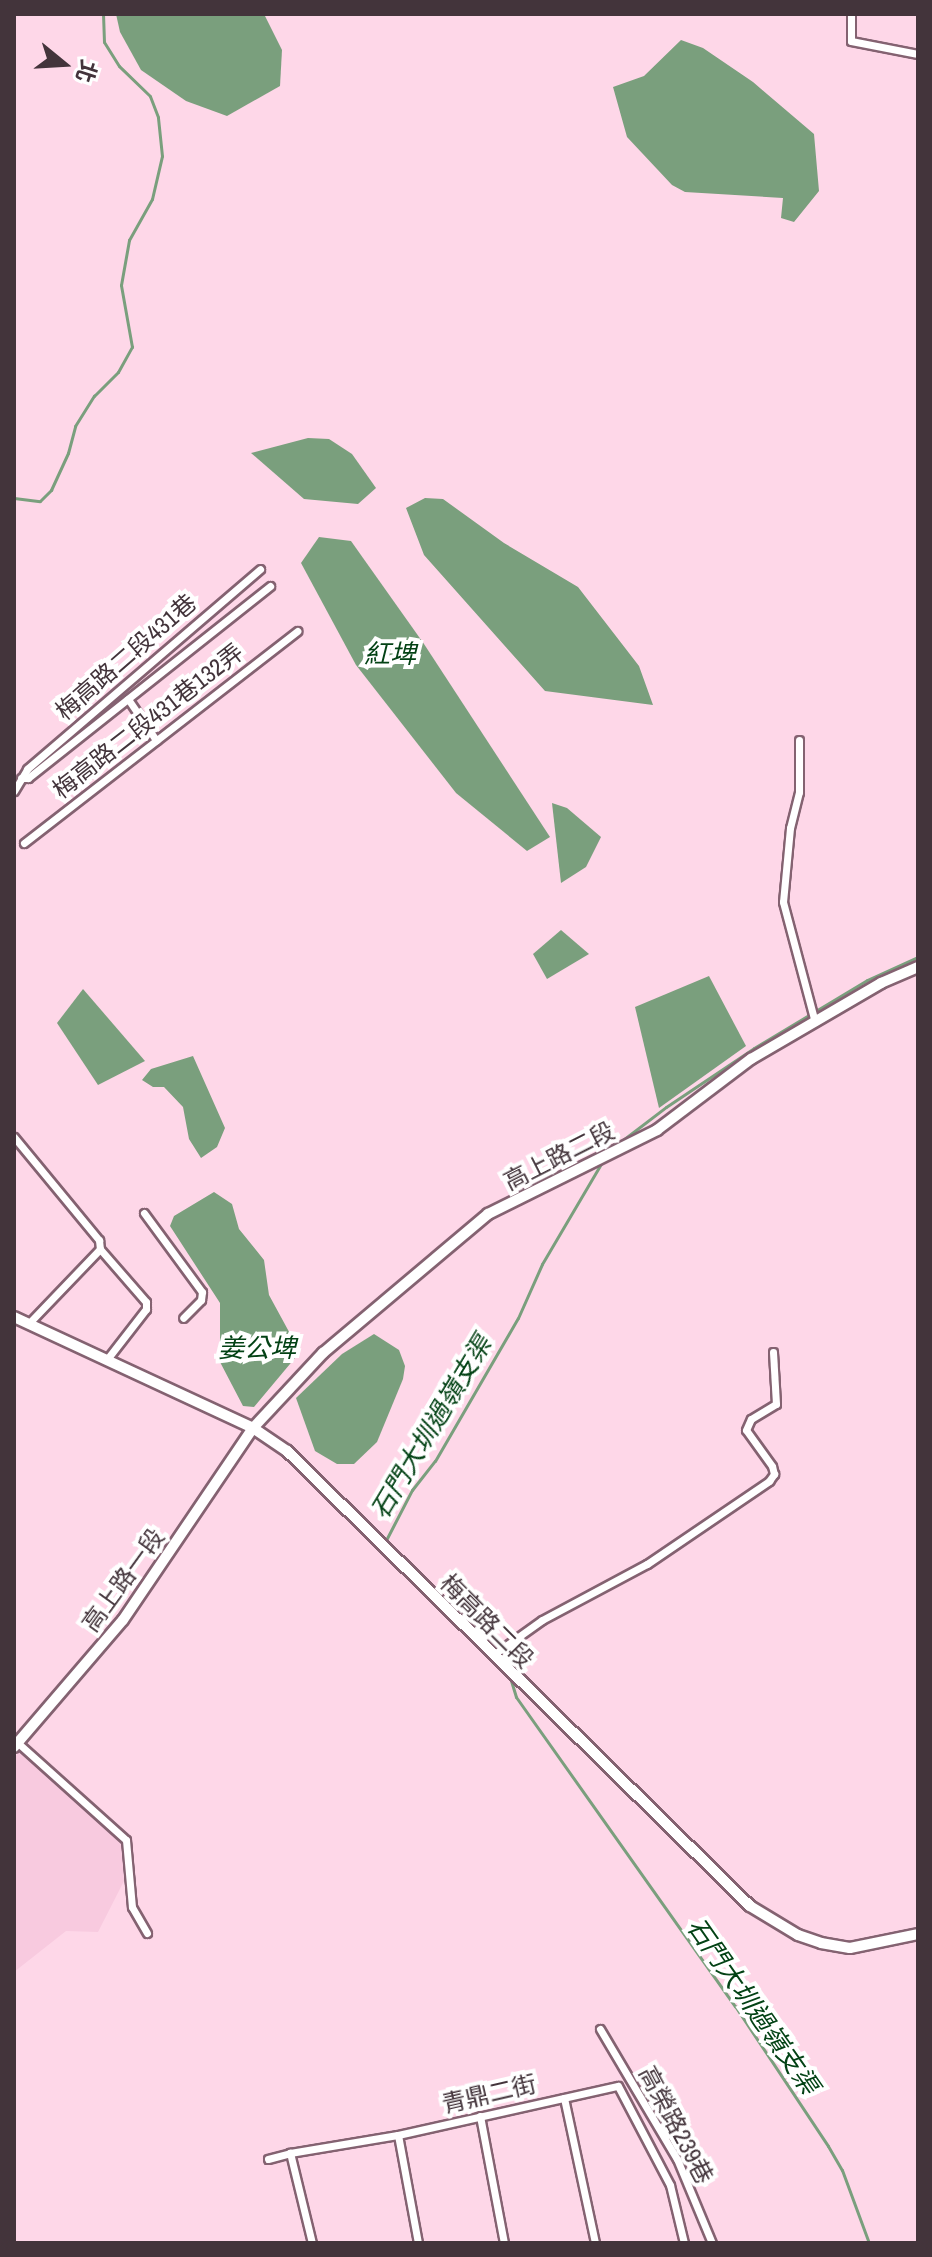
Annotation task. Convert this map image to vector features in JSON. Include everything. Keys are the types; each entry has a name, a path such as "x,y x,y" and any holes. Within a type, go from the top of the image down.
{"street":[{"path":"851,14 851,41 918,54"},
{"name":"梅高路二段431巷","path":"14,791 21,778 59,741 260,569"},
{"name":"梅高路二段431巷","path":"21,778 28,778 270,586"},
{"name":"梅高路二段431巷132弄","path":"24,843 297,631"},
{"path":"128,699 156,740"},
{"path":"799,740 799,792 790,828 783,902 815,1020"},
{"name":"高上路二段","path":"253,1428 323,1353 488,1214 657,1130 751,1059 881,983 918,967"},
{"path":"14,1137 99,1240 100,1249 146,1302 146,1309 108,1358"},
{"path":"144,1213 202,1292 201,1300 183,1318"},
{"path":"29,1323 100,1249"},
{"name":"梅高路二段","path":"14,1317 108,1358 253,1428 287,1451 750,1906 798,1935 850,1948 918,1934"},
{"path":"493,1655 542,1620 647,1564 769,1481 774,1474 772,1466 746,1430 751,1419 776,1404 773,1352"},
{"name":"高上路一段","path":"16,1745 123,1620 253,1428"},
{"path":"16,1745 126,1840 132,1907 147,1933"},
{"name":"高榮路239巷","path":"600,2029 677,2159 712,2243"},
{"name":"青鼎二街","path":"268,2159 398,2135 618,2086 670,2185 684,2243"},
{"path":"564,2098 595,2243"},
{"path":"480,2116 504,2243"},
{"path":"398,2135 418,2243"},
{"path":"290,2153 312,2243"}],"shaded area":[{"path":"20,1751 122,1842 124,1881 98,1932 66,1931 14,1972 14,1758"}],"water":[{"path":"116,14 264,14 282,50 280,86 227,116 186,101 141,70 120,32"},
{"path":"681,40 703,48 753,82 814,134 819,191 794,222 781,218 783,198 685,192 672,185 627,137 613,87 644,76"},
{"path":"308,438 329,439 352,454 376,488 358,504 304,499 251,453"},
{"name":"紅埤","path":"425,498 443,499 504,543 578,587 639,666 653,705 545,691 424,555 406,508"},
{"name":"紅埤","path":"319,537 351,541 424,644 550,837 527,851 456,793 356,665 301,563"},
{"path":"552,803 567,808 601,837 586,867 561,883"},
{"path":"561,930 589,954 547,979 533,954"},
{"path":"709,976 746,1046 659,1108 635,1007"},
{"path":"83,989 145,1061 98,1085 57,1023"},
{"path":"193,1056 225,1128 217,1147 201,1158 189,1139 183,1107 164,1087 153,1087 142,1080 151,1069"},
{"name":"姜公埤","path":"214,1192 232,1204 239,1229 264,1260 269,1295 300,1352 254,1407 243,1406 220,1362 220,1303 170,1226 174,1216"},
{"name":"姜公埤","path":"374,1334 399,1350 405,1366 403,1379 377,1442 354,1464 337,1464 315,1451 296,1398 342,1354"}],"waterway":[{"path":"14,498 40,501 51,490 68,453 75,426 94,396 118,372 132,347 121,285 129,240 152,199 162,156 158,117 150,96 119,66 104,42 103,14"},
{"name":"石門大圳過嶺支渠","path":"611,1149 666,1107 754,1048 867,980 918,957"},
{"name":"石門大圳過嶺支渠","path":"385,1542 412,1490 435,1461 518,1318 542,1264 602,1162"},
{"name":"石門大圳過嶺支渠","path":"509,1674 516,1697 735,2006 828,2146 842,2170 869,2243"}]}
